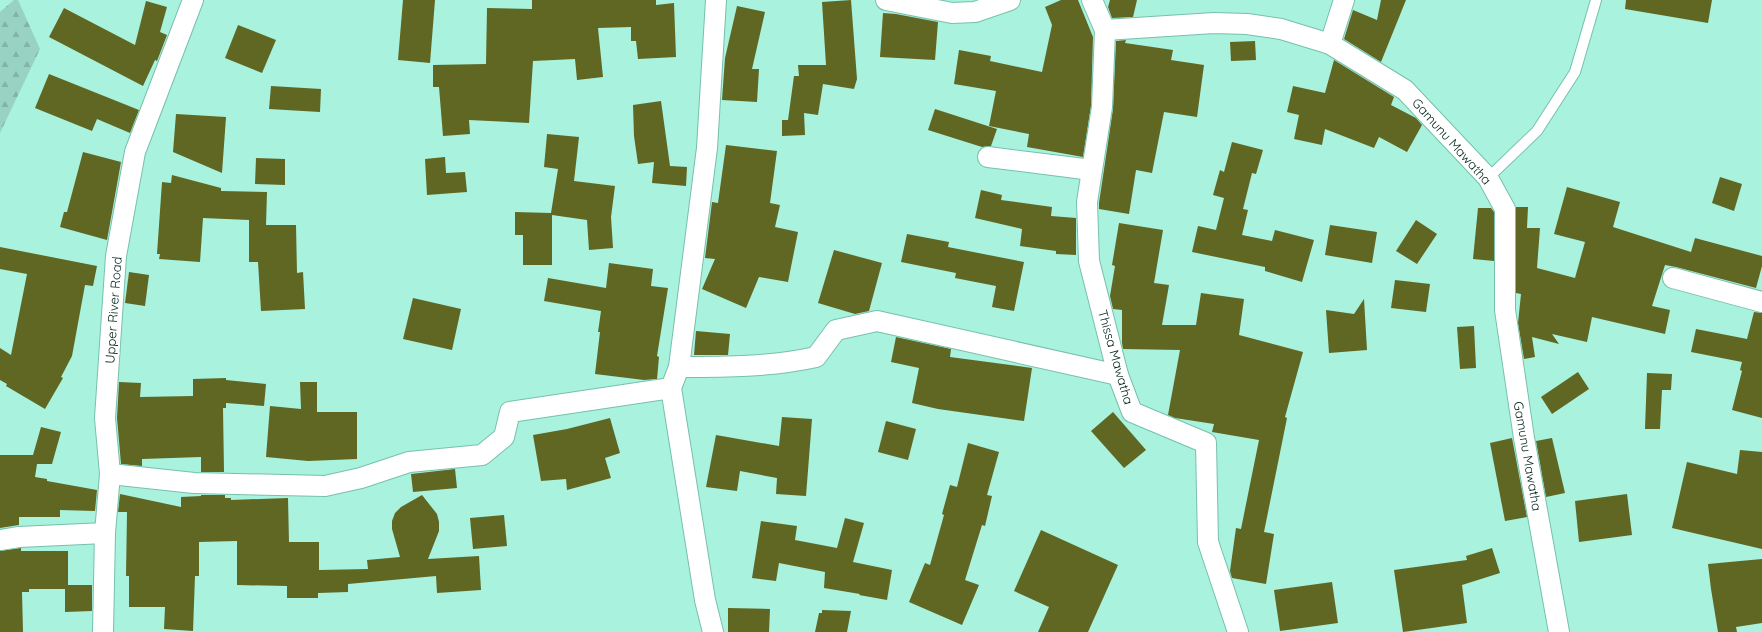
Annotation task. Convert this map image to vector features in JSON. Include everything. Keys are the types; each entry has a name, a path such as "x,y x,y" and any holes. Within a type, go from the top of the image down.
{"street":[{"name":"Upper River Road","path":"103,632 105,533 110,474 105,418 118,248 135,152 193,0"},
{"path":"713,632 705,600 671,388 679,367 707,148 716,0"},
{"path":"886,0 952,13 975,12 1010,0"},
{"path":"1092,0 1105,30"},
{"path":"1330,44 1344,0"},
{"name":"Gamunu Mawatha","path":"1105,30 1214,23 1247,24 1281,29 1330,44 1405,90 1488,178 1505,209 1505,310 1524,438 1559,632"},
{"name":"Thissa Mawatha","path":"1105,30 1102,107 1086,202 1089,261 1118,376 1132,412 1206,442 1208,542 1238,632"},
{"path":"988,157 1092,170"},
{"path":"1673,278 1762,302"},
{"path":"679,367 719,368 790,363 816,357 836,330 877,321 1118,376"},
{"path":"110,474 194,483 325,486 360,478 409,462 482,454 504,437 510,412 671,388"},
{"path":"0,540 20,537 105,533"}],"lane":[{"path":"1488,178 1537,131 1575,72 1596,0"}],"green space":[{"path":"14,0 18,0 40,49 0,133 0,12"}],"building":[{"path":"403,0 435,0 430,63 398,60"},
{"path":"532,0 656,0 656,5 674,3 676,57 638,59 636,41 631,41 631,27 598,28 603,77 577,80 575,59 533,61 529,123 469,120 470,134 443,136 439,87 433,87 433,65 486,64 487,8 532,9"},
{"path":"851,0 857,79 854,89 823,84 818,115 804,113 805,135 782,136 782,120 788,120 794,76 799,76 798,65 826,65 822,2"},
{"path":"1061,0 1078,0 1093,37 1091,106 1083,157 1027,147 1029,134 989,126 996,91 954,84 959,50 991,56 990,61 1042,72 1052,25 1045,7"},
{"path":"1110,0 1137,0 1133,17 1112,18 1108,7"},
{"path":"1381,0 1406,0 1381,62 1344,39 1353,10 1377,20"},
{"path":"1626,0 1712,0 1708,23 1625,9"},
{"path":"146,1 167,7 160,32 167,35 157,61 155,60 143,86 49,37 64,8 135,45"},
{"path":"737,6 765,12 752,69 759,69 757,102 722,100 725,58"},
{"path":"883,13 938,22 935,60 880,57"},
{"path":"238,25 276,40 262,73 225,58"},
{"path":"1126,40 1125,43 1173,50 1171,60 1204,65 1197,117 1164,112 1152,173 1136,170 1129,214 1099,209 1113,109 1116,41"},
{"path":"1255,41 1256,60 1231,61 1230,42"},
{"path":"1334,60 1394,97 1391,105 1416,118 1422,125 1407,152 1379,137 1374,148 1325,129 1322,145 1294,139 1299,115 1287,112 1293,86 1325,93"},
{"path":"49,74 139,110 130,133 97,119 92,131 35,108"},
{"path":"271,86 321,89 320,112 269,109"},
{"path":"661,101 670,166 687,167 686,186 652,183 654,162 638,164 634,136 633,105"},
{"path":"935,109 997,129 991,146 982,147 928,130"},
{"path":"176,114 226,117 222,173 173,152"},
{"path":"547,134 579,137 574,181 615,186 611,217 613,248 589,250 587,220 552,215 552,265 523,265 523,235 515,235 515,212 551,213 558,169 544,167"},
{"path":"1232,142 1263,150 1256,174 1252,173 1243,209 1248,210 1242,235 1272,241 1275,230 1314,240 1302,282 1265,271 1265,267 1192,252 1198,226 1216,230 1224,198 1213,195 1220,170 1224,172"},
{"path":"726,145 777,151 770,203 780,205 775,227 798,232 788,282 759,277 746,308 702,289 715,259 705,258 712,202 718,203"},
{"path":"83,152 121,162 107,240 60,227 64,212 67,212"},
{"path":"445,157 446,173 465,172 467,192 427,195 425,159"},
{"path":"256,158 285,159 285,185 255,184"},
{"path":"172,175 221,188 221,191 267,192 266,225 296,225 297,273 303,272 305,309 261,311 258,262 249,262 249,220 203,218 200,262 159,259 160,254 157,254 162,182 171,183"},
{"path":"1720,177 1742,184 1734,211 1712,203"},
{"path":"1567,187 1620,202 1613,227 1691,252 1695,238 1762,256 1762,266 1756,288 1665,265 1652,306 1670,310 1665,334 1592,317 1587,342 1552,334 1559,344 1532,337 1535,357 1524,359 1518,323 1521,294 1516,293 1516,207 1528,207 1527,228 1540,228 1537,268 1575,278 1585,242 1554,234"},
{"path":"981,190 1002,195 1001,200 1052,207 1051,216 1076,218 1076,255 1056,254 1056,251 1020,246 1022,229 975,218"},
{"path":"1478,208 1491,208 1494,212 1494,261 1473,259"},
{"path":"1416,220 1437,234 1417,264 1396,251"},
{"path":"1119,223 1163,230 1154,283 1169,285 1162,325 1196,325 1201,293 1244,299 1239,335 1303,352 1285,417 1287,418 1264,532 1274,534 1266,584 1232,578 1230,571 1236,528 1241,529 1259,440 1212,432 1214,424 1175,418 1168,415 1180,350 1123,349 1122,310 1113,309 1110,296 1115,266 1112,265"},
{"path":"1330,225 1377,232 1372,263 1325,255"},
{"path":"907,234 949,242 948,247 1024,262 1014,311 992,307 996,286 955,278 956,273 901,262"},
{"path":"0,247 97,266 93,286 85,285 72,356 61,377 63,378 45,409 6,386 7,384 0,380 0,348 11,355 27,274 0,269"},
{"path":"834,250 882,263 869,311 855,314 818,303"},
{"path":"609,263 653,269 651,286 668,288 657,356 659,357 657,379 644,380 595,374 601,311 544,301 548,278 606,288"},
{"path":"129,272 149,275 145,306 125,303"},
{"path":"1395,280 1430,284 1426,312 1391,308"},
{"path":"413,298 461,309 452,350 403,339"},
{"path":"1364,299 1367,350 1329,353 1326,310 1354,314"},
{"path":"1754,312 1762,313 1762,418 1732,410 1742,371 1740,370 1742,362 1691,352 1696,329 1747,339"},
{"path":"1474,326 1476,368 1460,369 1457,327"},
{"path":"696,331 730,334 728,355 694,355"},
{"path":"896,337 951,349 950,357 1032,368 1024,421 938,409 912,403 919,368 891,362"},
{"path":"1578,372 1589,389 1552,414 1541,397"},
{"path":"1647,373 1672,374 1671,390 1662,390 1660,429 1645,429"},
{"path":"226,378 226,380 266,384 264,406 226,403 226,408 223,408 224,472 201,472 201,457 142,459 142,466 121,464 117,418 119,382 141,383 140,397 193,396 193,379"},
{"path":"300,382 317,382 317,412 357,412 357,459 308,461 266,457 270,406 301,409"},
{"path":"1113,412 1146,450 1124,468 1091,431"},
{"path":"782,417 812,419 806,496 776,494 777,478 740,471 737,491 706,487 716,435 779,446"},
{"path":"610,418 620,453 605,458 611,478 567,490 566,479 541,481 533,435 567,429"},
{"path":"886,421 916,429 908,460 878,452"},
{"path":"41,427 61,432 52,464 37,464 35,477 47,479 47,481 97,490 95,511 60,510 60,517 19,517 19,525 0,528 0,455 33,455"},
{"path":"1512,438 1527,517 1505,521 1490,443"},
{"path":"1552,438 1565,493 1546,497 1536,441"},
{"path":"968,443 999,452 987,495 992,496 985,526 982,525 965,580 979,585 962,625 909,602 925,563 930,565 944,515 942,514 950,485 957,487"},
{"path":"1740,450 1762,452 1762,549 1672,528 1687,462 1737,474"},
{"path":"455,469 457,488 413,492 411,474"},
{"path":"120,494 181,507 181,497 201,495 225,495 225,498 231,498 231,500 288,498 289,542 319,542 319,570 368,569 367,560 400,557 392,529 392,521 395,513 401,507 422,495 437,514 439,522 439,531 428,559 479,556 481,590 437,593 436,576 348,584 348,592 318,593 318,598 287,598 287,586 237,585 237,541 199,542 199,576 195,576 193,631 164,629 165,607 129,607 129,576 126,576 127,512 118,512"},
{"path":"1627,494 1632,535 1579,542 1575,501"},
{"path":"504,515 507,546 473,549 470,518"},
{"path":"845,518 864,523 853,562 892,570 887,600 824,588 825,572 779,563 776,581 752,578 761,521 797,526 795,540 837,548"},
{"path":"1041,530 1118,565 1088,632 1038,632 1049,607 1014,591"},
{"path":"21,548 21,551 68,551 68,585 92,585 92,611 65,612 65,589 29,589 29,592 22,592 23,632 0,632 0,551"},
{"path":"1492,548 1500,573 1462,585 1467,623 1403,632 1394,570 1467,560 1466,556"},
{"path":"1762,559 1762,623 1736,627 1737,632 1718,632 1708,564"},
{"path":"1332,582 1338,623 1280,631 1274,590"},
{"path":"728,608 770,609 769,632 728,632"},
{"path":"822,610 851,611 847,632 815,632 819,613 822,613"}]}
